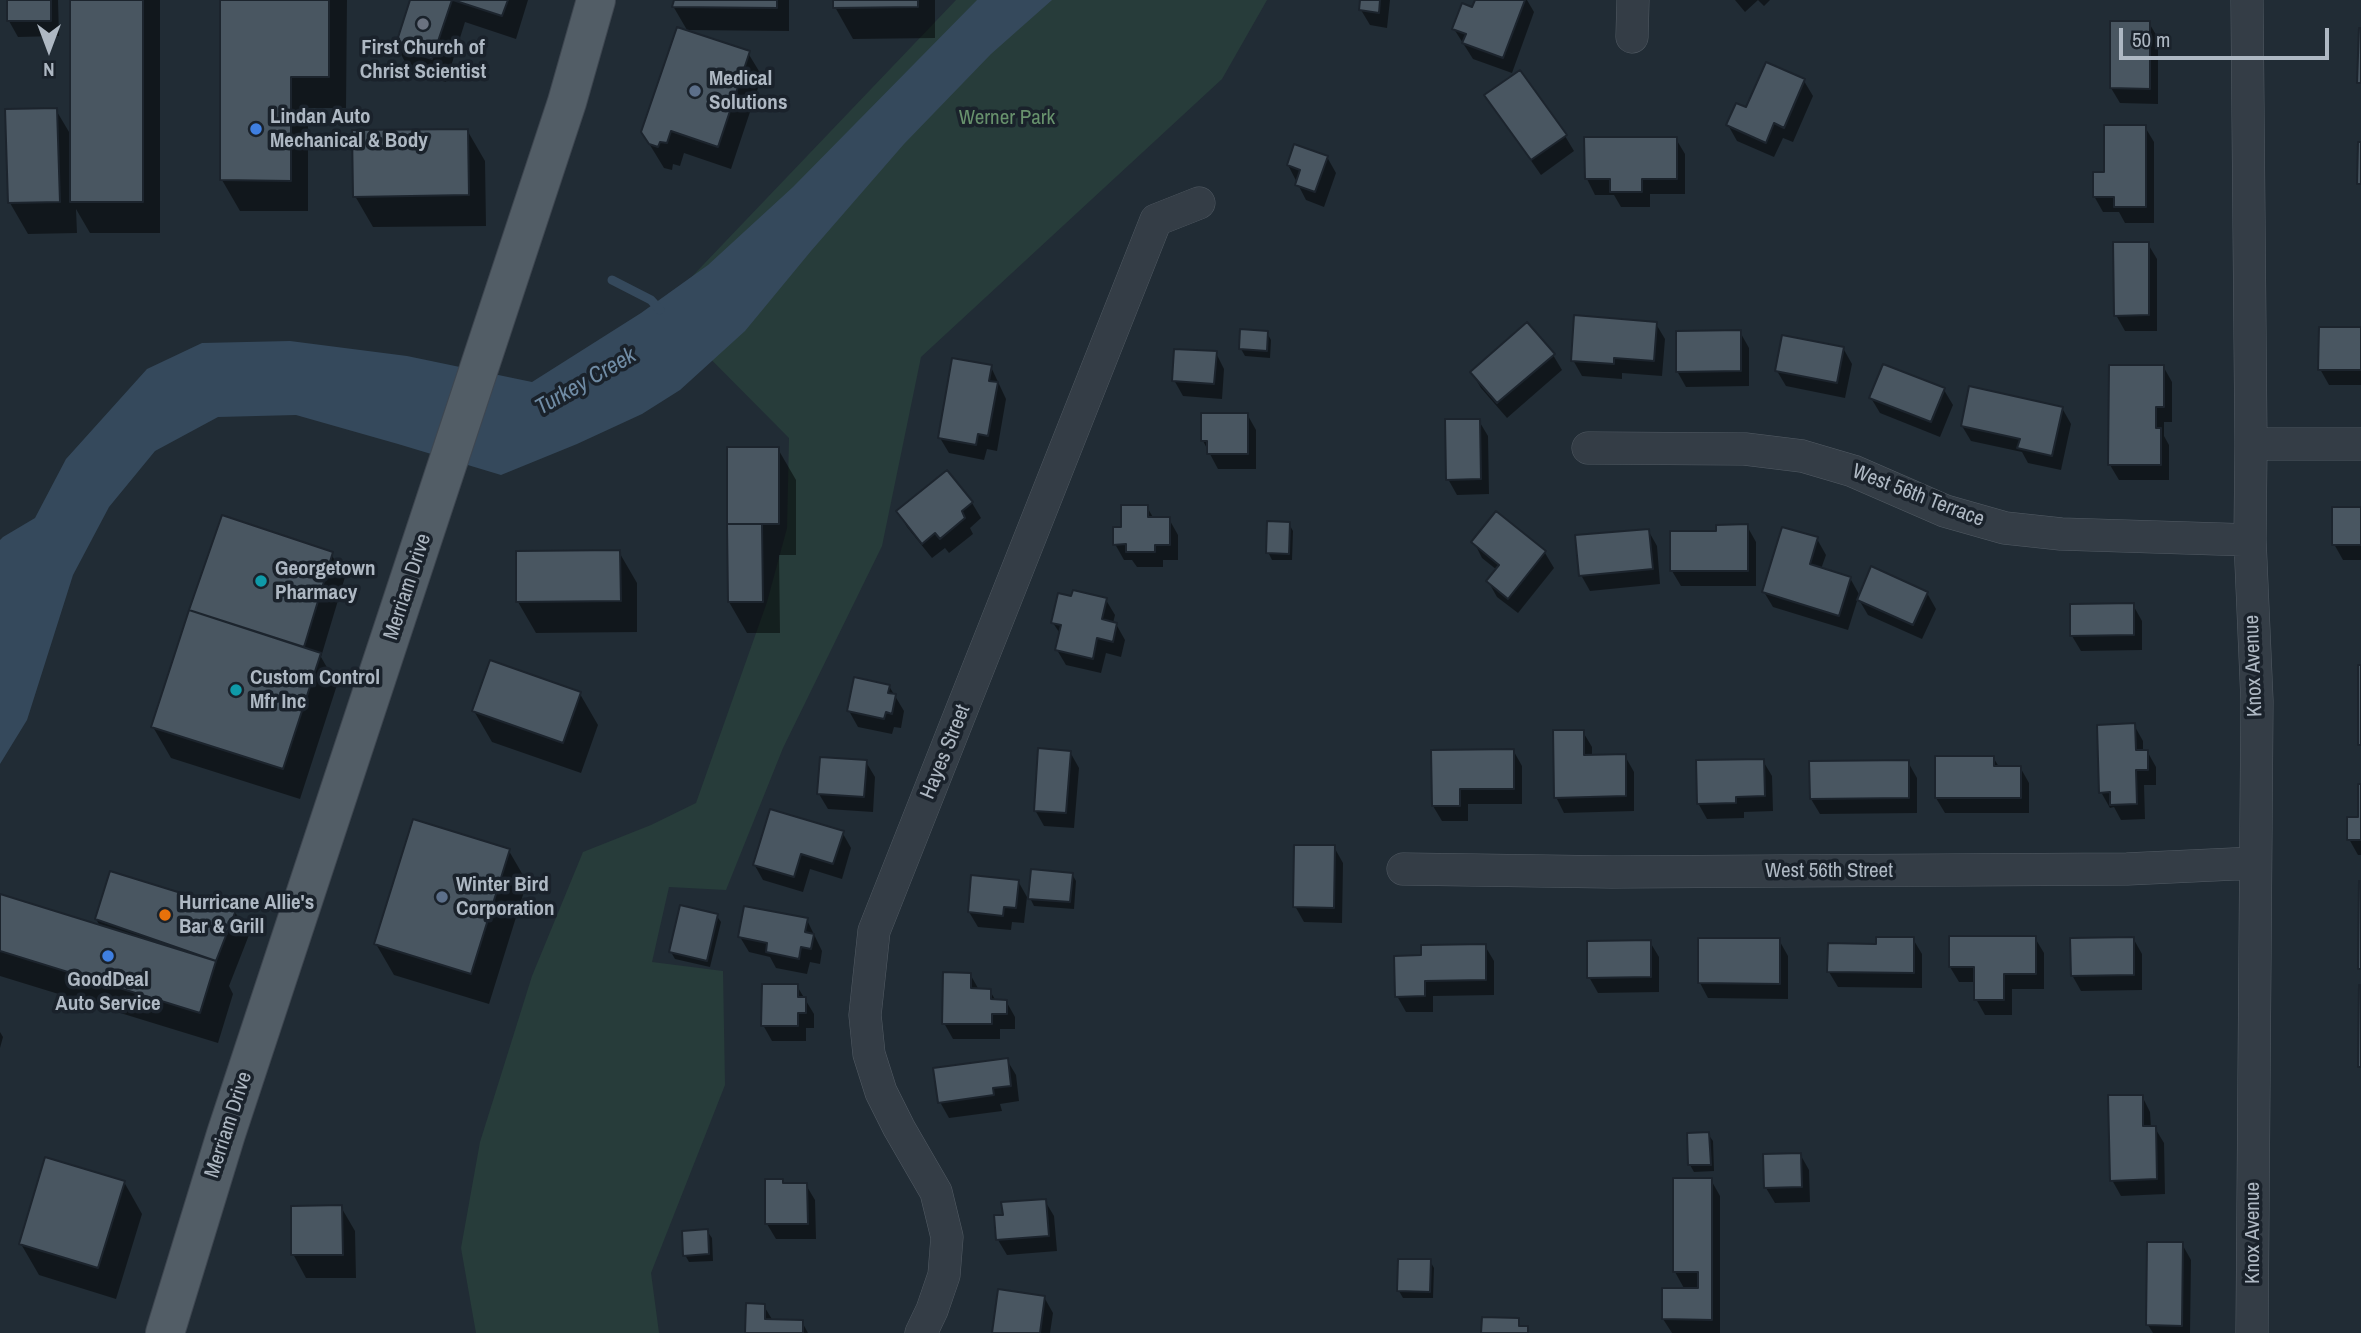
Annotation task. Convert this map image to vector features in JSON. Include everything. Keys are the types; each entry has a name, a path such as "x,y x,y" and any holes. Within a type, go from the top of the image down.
{"main road":[{"name":"Merriam Drive","path":"164,1333 230,1121 567,102 596,0"}],"street":[{"path":"1632,37 1633,0"},
{"name":"Knox Avenue","path":"2247,0 2250,540 2257,701 2252,1333"},
{"name":"Hayes Street","path":"921,1333 944,1275 947,1237 936,1192 881,1092 869,1054 865,1015 874,932 1156,220 1199,203"},
{"path":"2251,444 2361,444"},
{"name":"West 56th Terrace","path":"1588,448 1745,449 1802,456 1853,471 1945,511 2005,528 2061,534 2250,540"},
{"name":"West 56th Street","path":"1403,869 1612,872 2113,869 2255,863"}],"green space":[{"name":"Werner Park","path":"956,0 1267,0 1222,79 921,357 882,546 783,748 726,890 669,887 652,962 723,971 725,1085 651,1273 659,1333 476,1333 461,1248 480,1142 532,976 583,852 651,825 696,803 767,602 787,528 789,438 661,309"}],"water":[{"name":"Turkey Creek","path":"977,0 1052,0 991,54 904,144 745,331 680,390 642,414 501,475 296,415 218,417 155,451 109,507 73,575 27,720 0,764 0,540 35,518 66,459 147,369 202,343 290,341 407,356 532,382 641,313 708,265 793,187"}],"building":[{"path":"7,0 51,0 51,21 7,21"},
{"path":"70,0 143,0 143,202 70,202"},
{"name":"Lindan Auto Mechanical & Body","path":"220,0 329,0 329,77 291,77 291,181 220,180"},
{"name":"First Church of Christ Scientist","path":"410,0 452,0 432,59 395,47"},
{"name":"First Church of Christ Scientist","path":"453,0 508,0 502,16"},
{"path":"674,0 777,0 777,8 672,7"},
{"path":"833,0 918,0 918,7 833,8"},
{"path":"1360,0 1380,0 1379,13 1359,10"},
{"path":"1475,0 1525,0 1503,58 1462,43 1466,34 1452,29 1462,3 1472,7"},
{"path":"2110,21 2150,21 2150,89 2110,88"},
{"name":"Medical Solutions","path":"677,27 750,51 718,147 671,131 667,143 660,142 658,147 649,144 641,132"},
{"path":"2359,28 2361,83 2357,83"},
{"path":"1766,62 1805,79 1784,128 1774,123 1766,143 1726,125 1736,103 1746,107"},
{"path":"1520,70 1567,135 1531,160 1484,95"},
{"path":"57,108 60,202 8,203 5,109"},
{"path":"2104,125 2146,125 2146,207 2114,207 2114,197 2093,197 2093,172 2104,172"},
{"path":"468,129 469,195 353,197 352,130"},
{"path":"1584,137 1677,137 1677,179 1642,179 1642,192 1610,192 1610,179 1585,179"},
{"path":"2358,142 2361,142 2361,184 2357,184"},
{"path":"1294,144 1328,156 1315,192 1295,185 1300,170 1287,165"},
{"path":"2113,242 2149,242 2149,315 2114,316"},
{"path":"1574,315 1657,322 1654,361 1614,358 1614,364 1571,361"},
{"path":"1527,322 1555,354 1497,403 1470,372"},
{"path":"2319,327 2361,327 2361,370 2318,370"},
{"path":"1240,329 1268,331 1267,351 1239,349"},
{"path":"1741,330 1741,371 1676,372 1676,331"},
{"path":"1782,335 1844,347 1837,383 1775,371"},
{"path":"1174,349 1217,351 1214,384 1172,381"},
{"path":"952,358 992,365 989,381 998,382 988,436 978,434 976,445 938,438"},
{"path":"1883,364 1945,388 1931,422 1869,398"},
{"path":"2109,365 2164,365 2164,407 2156,407 2156,428 2161,428 2161,465 2108,465"},
{"path":"1969,386 2063,407 2052,456 2017,448 2020,439 1961,426"},
{"path":"1201,413 1248,413 1248,454 1207,454 1207,441 1201,441"},
{"path":"1445,419 1480,419 1481,479 1446,480"},
{"path":"727,447 779,447 779,524 727,524"},
{"path":"947,470 973,502 962,511 965,518 940,539 935,533 922,544 896,511"},
{"path":"1121,505 1148,505 1148,517 1170,517 1170,545 1155,545 1155,552 1126,552 1126,544 1113,545 1113,527 1121,527"},
{"path":"2332,507 2361,507 2361,545 2332,545"},
{"path":"1496,511 1546,551 1508,599 1486,581 1499,565 1471,542"},
{"name":"Georgetown Pharmacy","path":"222,515 333,552 304,647 189,610"},
{"path":"1267,521 1290,522 1289,554 1266,553"},
{"path":"727,524 762,524 763,602 728,602"},
{"path":"1748,524 1748,571 1670,571 1670,531 1716,531 1716,525"},
{"path":"1782,527 1818,537 1810,564 1851,577 1839,616 1762,592"},
{"path":"1649,529 1653,569 1579,576 1575,535"},
{"path":"620,550 621,601 516,602 516,551"},
{"path":"1871,566 1928,592 1913,625 1857,600"},
{"path":"1073,590 1107,598 1102,619 1117,623 1113,642 1097,638 1093,659 1055,650 1061,625 1051,623 1058,593 1071,596"},
{"path":"2134,603 2134,635 2070,636 2070,604"},
{"name":"Custom Control Mfr Inc","path":"189,610 321,653 283,769 151,727"},
{"path":"490,660 581,692 563,743 472,711"},
{"path":"2358,665 2361,665 2361,745 2358,745"},
{"path":"854,677 890,685 888,693 896,694 892,714 886,712 884,719 847,711"},
{"path":"2135,723 2136,750 2148,750 2148,770 2136,770 2137,804 2110,805 2110,792 2099,793 2097,725"},
{"path":"1553,730 1584,730 1584,755 1626,754 1626,796 1554,798"},
{"path":"1038,748 1071,751 1066,813 1034,811"},
{"path":"1514,749 1514,789 1460,789 1460,806 1432,806 1431,750"},
{"path":"1935,756 1994,756 1994,766 2021,766 2021,798 1935,798"},
{"path":"820,757 867,760 864,797 817,794"},
{"path":"1764,759 1765,796 1736,797 1736,803 1697,804 1696,760"},
{"path":"1909,760 1909,798 1810,799 1809,761"},
{"path":"2358,784 2361,784 2361,840 2347,840 2347,817 2358,817"},
{"path":"770,809 844,831 833,864 801,854 794,877 753,865"},
{"name":"Winter Bird Corporation","path":"413,819 510,849 471,974 374,944"},
{"path":"1294,845 1335,845 1334,908 1293,907"},
{"path":"1031,869 1073,873 1070,902 1028,899"},
{"name":"Hurricane Allie's Bar & Grill","path":"110,871 236,910 216,961 95,919"},
{"path":"971,875 1019,880 1016,908 1004,907 1003,916 968,912"},
{"path":"2361,881 2361,969 2358,969"},
{"name":"GoodDeal Auto Service","path":"0,894 216,961 200,1013 0,951"},
{"path":"680,905 718,914 707,961 669,952"},
{"path":"744,906 808,918 805,932 814,934 811,949 801,947 799,959 766,952 767,943 738,937"},
{"path":"1949,936 2036,936 2036,974 2004,974 2004,1000 1974,1000 1974,967 1949,967"},
{"path":"1876,937 1914,937 1914,973 1827,972 1828,943 1876,944"},
{"path":"2134,937 2134,975 2071,976 2070,938"},
{"path":"1698,938 1780,938 1780,984 1698,983"},
{"path":"1651,940 1651,977 1587,978 1587,941"},
{"path":"1486,944 1486,980 1425,981 1425,996 1395,997 1394,956 1421,955 1421,945"},
{"path":"943,972 971,973 971,988 991,989 991,999 1007,1000 1007,1014 992,1014 992,1024 942,1024"},
{"path":"762,984 798,984 798,997 806,997 806,1013 798,1013 798,1026 761,1026"},
{"path":"2361,985 2361,1067 2358,1067"},
{"path":"1008,1058 1011,1086 993,1088 994,1095 938,1103 933,1068"},
{"path":"2108,1095 2143,1095 2143,1126 2156,1126 2157,1179 2110,1181"},
{"path":"1709,1132 1711,1165 1688,1165 1687,1133"},
{"path":"1801,1153 1802,1187 1764,1188 1763,1154"},
{"path":"45,1157 125,1181 98,1268 19,1244"},
{"path":"1673,1178 1712,1178 1712,1320 1662,1319 1662,1288 1698,1288 1698,1272 1673,1272"},
{"path":"765,1179 783,1179 783,1183 807,1183 808,1224 765,1224"},
{"path":"1046,1199 1049,1236 996,1240 994,1215 1003,1215 1001,1202"},
{"path":"342,1205 343,1255 291,1255 291,1206"},
{"path":"708,1229 709,1254 683,1256 682,1231"},
{"path":"2147,1242 2183,1242 2182,1326 2146,1325"},
{"path":"1398,1259 1431,1259 1430,1292 1397,1291"},
{"path":"998,1289 1045,1296 1040,1333 992,1333"},
{"path":"746,1303 765,1304 765,1319 803,1320 803,1333 745,1333"},
{"path":"1482,1317 1519,1318 1519,1326 1528,1326 1528,1333 1481,1333"}],"waterway":[{"path":"612,280 651,300 660,310"}],"place":[{"name":"First Church of Christ Scientist","path":"423,24"},
{"name":"Medical Solutions","path":"695,91"},
{"name":"Lindan Auto Mechanical & Body","path":"256,129"},
{"name":"Georgetown Pharmacy","path":"261,581"},
{"name":"Custom Control Mfr Inc","path":"236,690"},
{"name":"Winter Bird Corporation","path":"442,897"},
{"name":"Hurricane Allie's Bar & Grill","path":"165,915"},
{"name":"GoodDeal Auto Service","path":"108,956"}]}
